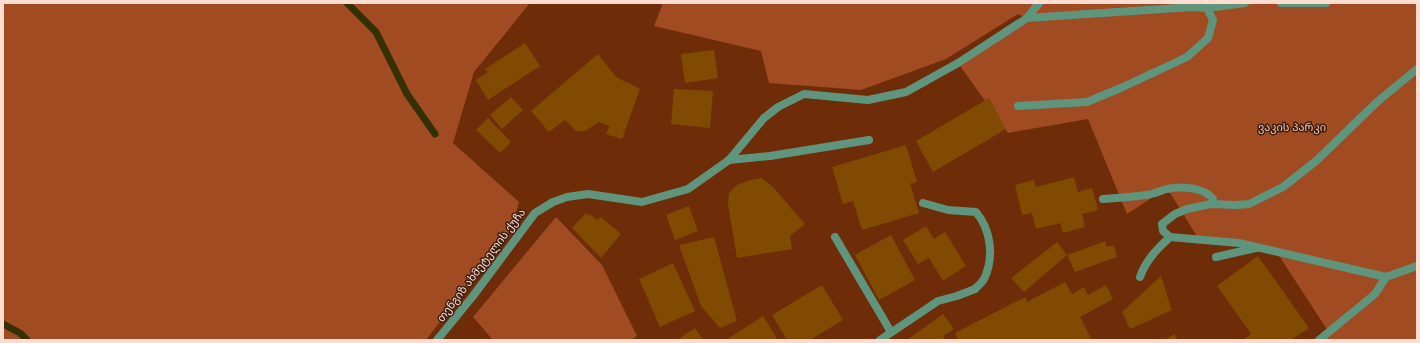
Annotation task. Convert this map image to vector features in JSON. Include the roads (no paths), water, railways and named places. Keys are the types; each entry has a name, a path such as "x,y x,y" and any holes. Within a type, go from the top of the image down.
{"street":[{"path":"1027,18 1039,3"},
{"path":"1027,18 1193,7 1207,8 1245,3"},
{"path":"1281,3 1326,3"},
{"path":"1018,106 1087,102 1187,57 1208,38 1213,20 1207,8"},
{"name":"თენგიზ ახმეტელის ქუჩა","path":"437,340 473,296 535,213 553,202 567,197 588,194 642,202 688,189 729,160 764,118 778,106 804,94 868,100 906,92 958,64 1027,18"},
{"path":"1417,69 1377,102 1316,161 1284,187 1249,204 1211,204 1187,209 1168,218 1162,224 1163,231 1170,237 1239,243 1386,277 1417,266"},
{"path":"729,160 770,156 869,140"},
{"path":"1103,199 1148,195 1166,189 1178,188 1197,189 1210,195 1213,199 1211,204"},
{"path":"880,340 938,301 975,289 985,278 990,254 988,236 981,218 976,212 948,210 924,203"},
{"path":"835,237 891,332"},
{"path":"1140,277 1144,266 1150,257 1170,237"},
{"path":"1216,257 1258,247"},
{"path":"1319,340 1374,294 1386,277"}],"waterway":[{"path":"347,3 376,32 407,94 435,134"},
{"path":"3,324 20,333 27,340"}],"park label":[{"name":"ვაკის პარკი","path":"1292,127"}]}
